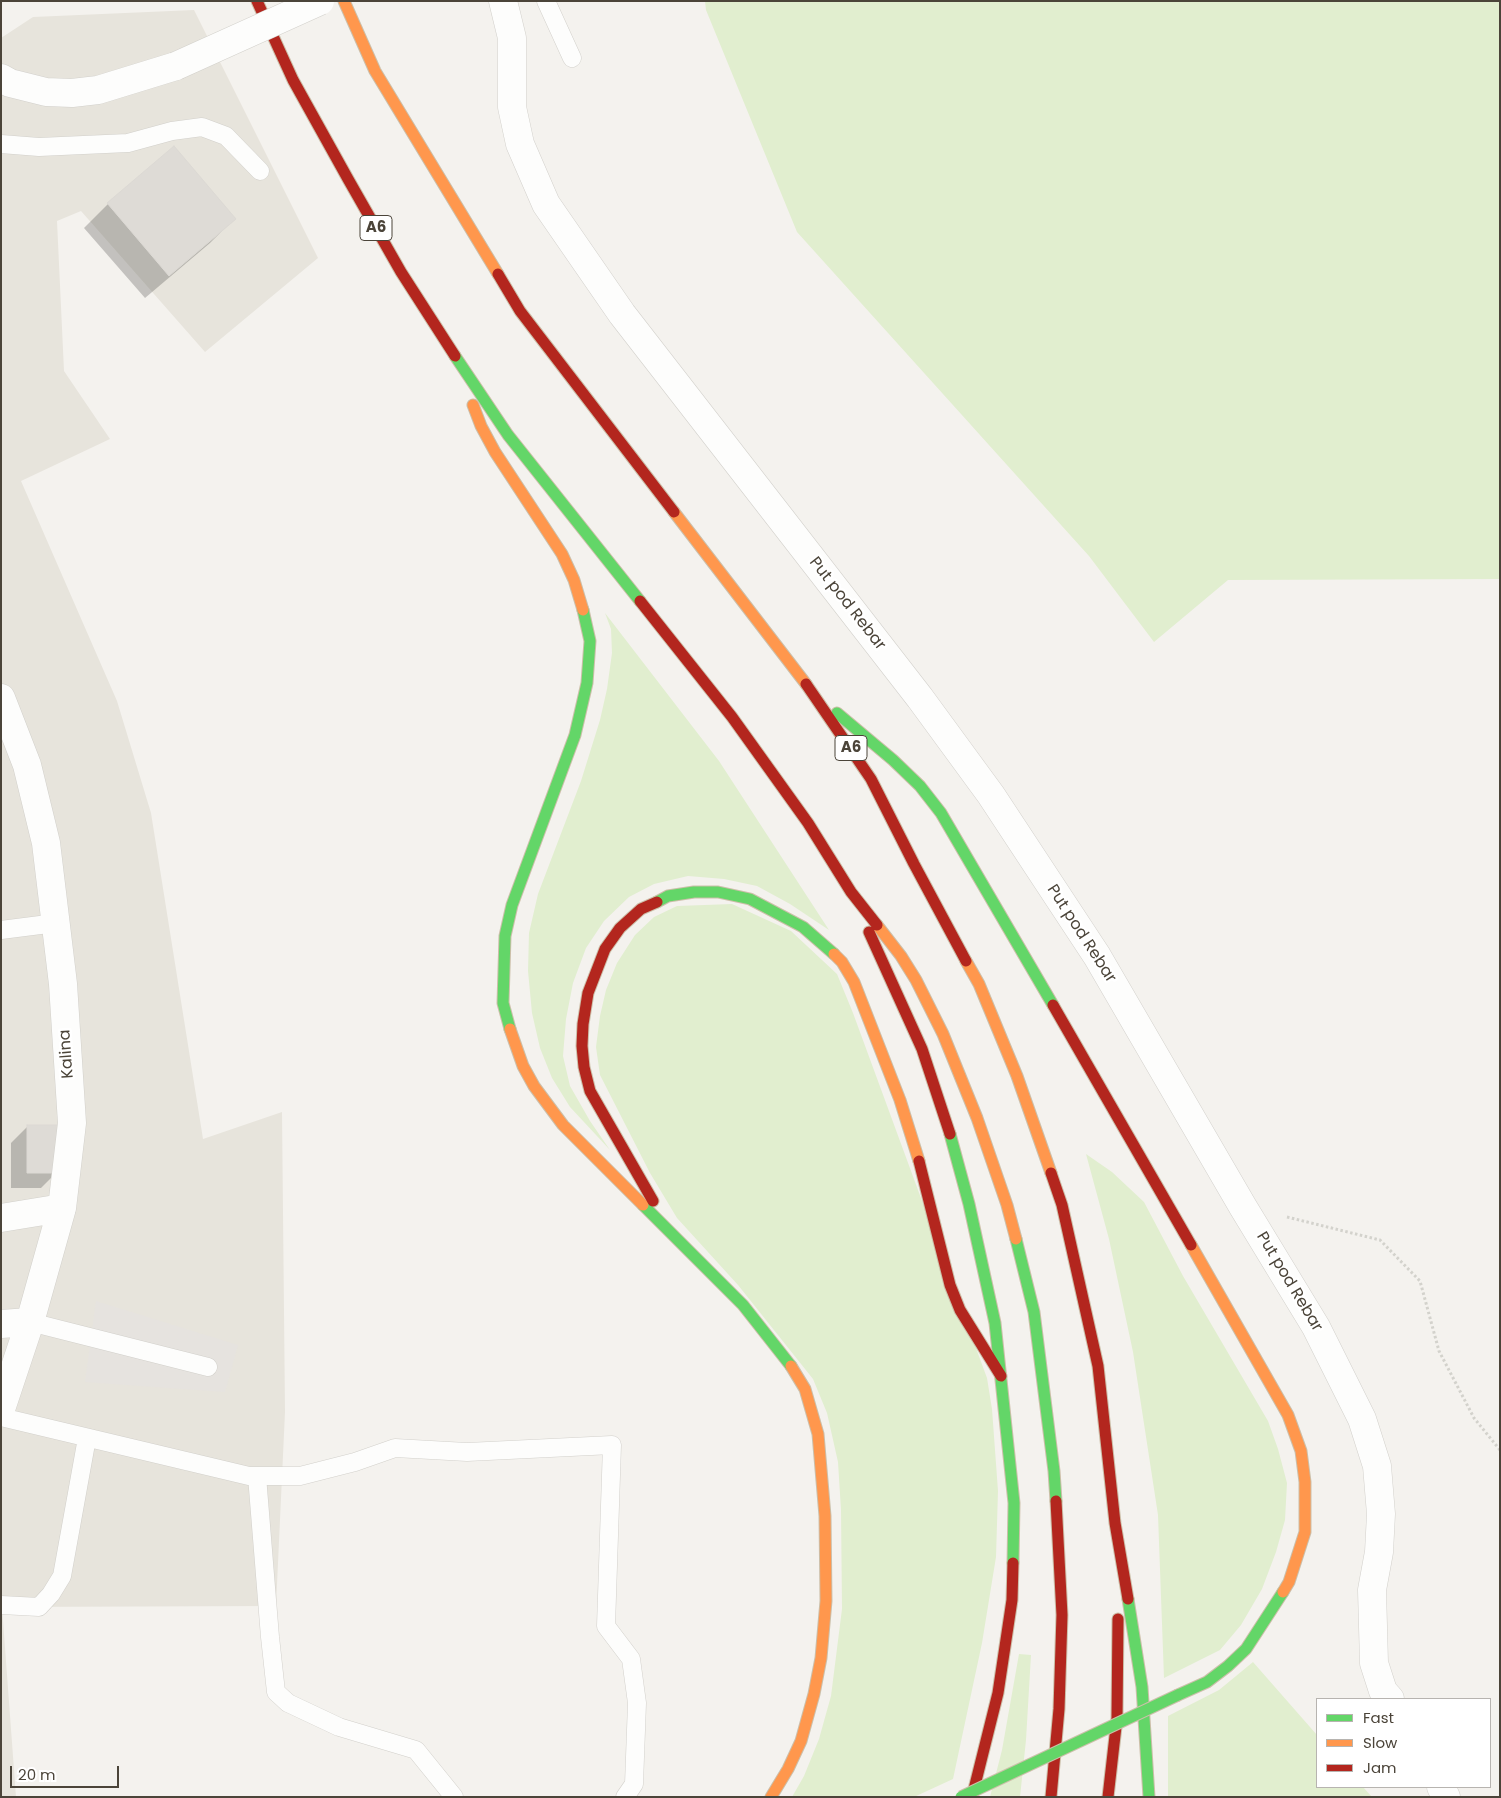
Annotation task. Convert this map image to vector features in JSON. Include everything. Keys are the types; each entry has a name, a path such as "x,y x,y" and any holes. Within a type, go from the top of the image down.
{"highway":[{"name":"A6","path":"257,1 293,80 348,179 401,272 465,371 508,435 732,717 808,823 851,892"},
{"name":"A6","path":"344,1 376,71 520,311 817,698 871,779 914,864 980,984 1017,1076 1062,1205 1098,1366 1115,1523"},
{"path":"465,371 471,400 481,426 495,452 562,554 574,580 587,623 590,641 587,683 575,735 512,905 505,936 503,1003 512,1037 523,1066 548,1107 563,1125 743,1305 776,1345 799,1377 805,1389 818,1434 825,1516 826,1601 821,1658 814,1694 798,1748 771,1797"},
{"path":"817,698 864,734 893,760 920,786 941,813 1149,1170 1288,1415 1300,1451 1306,1508 1305,1532 1289,1582 1246,1649 1228,1666 1206,1682 961,1797"},
{"path":"668,1228 590,1091 584,1068 583,1024 588,993 596,968 605,949 620,928 641,909 668,896 694,892 718,892 750,899 803,927 842,962 854,982 900,1100 925,1181 950,1285 960,1310 1001,1376"},
{"path":"851,892 922,1049 947,1122 969,1204 993,1314 1014,1503 1012,1600 998,1693 972,1797"},
{"path":"851,892 886,936 911,972 944,1034 977,1118 1007,1205 1034,1312 1054,1471 1062,1615 1059,1709 1051,1797"},
{"path":"1108,1797 1116,1718 1118,1594 1115,1523"},
{"path":"1115,1523 1142,1687 1150,1797"}],"street":[{"path":"1,78 10,83 46,92 72,93 98,90 176,66 320,1"},
{"name":"Put pod Rebar","path":"502,1 512,38 512,107 520,144 546,204 578,253 622,314 920,698 991,795 1097,956 1243,1207 1316,1327 1362,1419 1377,1466 1381,1514 1379,1552 1372,1590 1374,1662 1383,1691 1389,1698"},
{"name":"Kalina","path":"1,698 27,765 44,834 63,984 72,1123 62,1208 30,1322 1,1409"},
{"path":"1,1218 62,1208"},
{"path":"1,1324 30,1322"}],"lane":[{"path":"546,1 572,58"},
{"path":"1,144 39,147 128,143 172,131 202,127 226,136 260,170"},
{"path":"1,930 56,923"},
{"path":"30,1322 208,1367"},
{"path":"1,1417 249,1476 300,1476 355,1462 395,1448 467,1452 612,1445 606,1626 630,1659 637,1703 634,1784 625,1797"},
{"path":"1,1605 38,1606 51,1594 62,1576 87,1438"},
{"path":"258,1476 276,1692 288,1703 339,1727 416,1750 454,1797"}],"path":[{"path":"1243,1207 1380,1240 1420,1281 1439,1351 1474,1418 1500,1450"}],"shaded area":[{"path":"194,10 318,258 205,352 81,211 57,221 64,371 110,439 21,481 117,701 151,813 203,1139 282,1112 285,1412 276,1606 2,1607 16,1797 1,1797 1,38 33,17"},
{"path":"96,1301 238,1345 225,1392 85,1382"}],"green space":[{"path":"705,1 1500,1 1500,579 1228,580 1154,642 1089,556 797,232 706,10"},
{"path":"605,613 719,761 829,930 790,904 757,886 724,879 688,876 654,884 629,897 604,921 586,948 573,983 566,1019 563,1056 570,1086 590,1121 610,1150 570,1107 552,1078 540,1048 532,1013 528,971 529,933 538,894 581,781 600,720 607,689 612,653 611,629"},
{"path":"732,904 791,931 837,974 987,1378 992,1409 998,1491 996,1557 982,1643 953,1779 914,1797 792,1797 804,1776 819,1739 831,1696 842,1609 841,1510 838,1462 827,1413 813,1379 738,1285 677,1218 650,1173 600,1075 596,1047 606,990 617,963 635,935 654,917 677,906"},
{"path":"1086,1154 1112,1172 1144,1202 1183,1276 1268,1421 1287,1483 1285,1520 1276,1552 1262,1589 1241,1625 1220,1650 1164,1678 1158,1515 1133,1352 1109,1239"},
{"path":"1019,1654 1031,1655 1026,1740 1020,1797 990,1797 1002,1750"},
{"path":"1253,1662 1316,1734 1316,1788 1364,1788 1372,1797 1168,1797 1168,1716 1219,1690"}],"building":[{"path":"174,146 236,219 169,276 107,203"},
{"path":"27,1125 58,1125 58,1173 27,1173"}],"traffic: fast":[{"path":"455,356 508,435 640,601"},
{"path":"510,1029 503,1003 505,936 512,905 575,735 587,683 590,641 583,610"},
{"path":"837,713 893,760 920,786 941,813 1053,1005"},
{"path":"657,902 668,896 694,892 718,892 750,899 803,927 834,954"},
{"path":"950,1134 969,1204 995,1323 1014,1503 1013,1563"},
{"path":"643,1205 743,1305 791,1366"},
{"path":"1016,1239 1034,1312 1056,1501"},
{"path":"1178,1695 1207,1682 1246,1649 1283,1592"},
{"path":"1128,1599 1142,1687 1149,1797"},
{"path":"961,1797 1178,1695"}],"traffic: slow":[{"path":"344,1 375,71 498,274"},
{"path":"473,405 481,426 495,452 562,554 574,580 583,610"},
{"path":"674,512 806,684"},
{"path":"877,925 901,956 916,980 943,1034 977,1118 1007,1205 1016,1239"},
{"path":"834,954 842,962 854,982 900,1100 919,1161"},
{"path":"966,961 979,984 1017,1076 1051,1173"},
{"path":"510,1029 523,1066 534,1086 563,1125 643,1205"},
{"path":"1191,1245 1288,1415 1301,1451 1305,1482 1305,1532 1289,1582 1283,1592"},
{"path":"771,1797 788,1769 801,1741 814,1694 821,1658 826,1601 825,1516 818,1434 805,1389 791,1366"}],"traffic: jam":[{"path":"257,1 293,80 348,179 401,272 455,356"},
{"path":"498,274 520,311 674,512"},
{"path":"640,601 732,717 808,823 851,892 877,925"},
{"path":"806,684 871,779 966,961"},
{"path":"653,1201 590,1091 584,1067 582,1046 588,993 605,949 620,928 641,909 657,902"},
{"path":"869,932 922,1049 950,1134"},
{"path":"1053,1005 1191,1245"},
{"path":"919,1161 950,1285 960,1310 1001,1376"},
{"path":"1051,1173 1062,1205 1098,1366 1115,1523 1128,1599"},
{"path":"1051,1797 1059,1709 1062,1615 1056,1501"},
{"path":"972,1797 998,1693 1012,1600 1013,1563"},
{"path":"1108,1797 1117,1718 1118,1619"}]}
